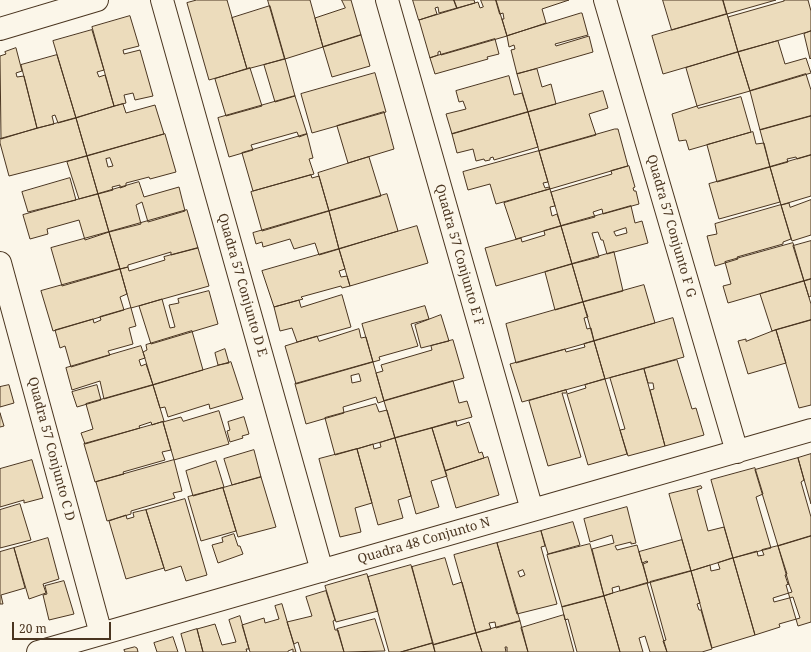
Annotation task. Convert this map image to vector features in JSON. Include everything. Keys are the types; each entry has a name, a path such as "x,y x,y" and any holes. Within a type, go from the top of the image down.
{"street":[{"path":"0,29 97,0"},
{"name":"Quadra 57 Conjunto D E","path":"162,0 322,571"},
{"name":"Quadra 57 Conjunto E F","path":"387,0 532,510"},
{"name":"Quadra 57 Conjunto F G","path":"605,0 736,452"},
{"name":"Quadra 57 Conjunto C D","path":"0,263 101,634"},
{"name":"Quadra 48 Conjunto N","path":"38,652 811,430"}],"building":[{"path":"197,0 227,0 247,69 209,80 187,3"},
{"path":"268,0 310,0 323,47 285,59"},
{"path":"342,0 351,0 361,35 323,47 315,18 345,8"},
{"path":"413,0 454,0 457,8 439,13 438,7 435,8 437,14 419,20"},
{"path":"454,0 474,0 475,3 457,8"},
{"path":"481,0 496,0 507,36 441,55 440,51 438,52 438,55 430,58 419,20 478,2 480,8 483,7"},
{"path":"496,0 569,0 542,9 546,23 507,36 502,19 504,19 503,13 500,14"},
{"path":"663,0 723,0 727,14 672,30"},
{"path":"723,0 776,0 727,14"},
{"path":"784,0 808,0 811,11 811,31 738,52 728,17"},
{"path":"270,6 285,59 247,69 232,18"},
{"path":"582,13 588,35 555,44 556,46 589,36 593,52 517,74 511,50 515,49 514,45 509,47 507,36"},
{"path":"727,14 738,52 663,74 652,36"},
{"path":"130,16 139,46 123,50 124,54 140,50 153,96 135,100 133,93 124,95 126,103 114,106 92,27"},
{"path":"92,30 104,70 97,72 99,77 105,75 114,106 76,118 53,41"},
{"path":"811,31 811,58 810,59 804,34"},
{"path":"361,35 370,66 332,77 323,47"},
{"path":"495,39 499,54 487,57 488,59 435,74 430,58"},
{"path":"778,41 785,64 806,58 811,73 750,91 738,52"},
{"path":"16,48 22,71 16,73 17,77 24,76 37,128 1,139 0,56 6,54 5,52"},
{"path":"738,52 750,91 697,106 686,68"},
{"path":"57,55 76,118 58,123 55,115 52,116 54,124 37,128 21,65"},
{"path":"285,59 295,96 275,102 264,65"},
{"path":"250,68 262,106 226,116 215,79"},
{"path":"537,69 542,87 551,84 556,104 528,112 517,74"},
{"path":"375,73 386,112 312,133 301,94"},
{"path":"806,74 811,90 811,116 760,130 750,91"},
{"path":"509,76 514,95 522,93 528,112 452,134 446,114 466,109 463,101 459,102 456,91"},
{"path":"603,91 608,108 589,114 596,135 539,151 528,112"},
{"path":"295,96 307,134 299,137 297,132 251,145 253,150 229,157 218,118"},
{"path":"741,97 751,132 689,150 686,140 679,141 672,114 697,106 698,108"},
{"path":"123,104 126,113 155,105 164,134 87,156 76,118"},
{"path":"384,112 394,149 348,163 337,126"},
{"path":"528,112 538,147 494,160 493,157 490,158 490,160 485,161 484,159 476,161 473,149 457,153 452,134"},
{"path":"811,116 811,155 797,159 796,157 787,159 788,162 770,167 760,130"},
{"path":"76,118 87,156 9,176 0,139"},
{"path":"618,129 628,166 550,189 539,151"},
{"path":"753,132 756,144 764,143 770,167 717,182 707,145"},
{"path":"165,134 176,172 150,179 149,177 126,183 126,186 120,188 120,185 112,187 113,190 98,194 87,156","holes":["110,158 113,166 108,167 106,159"]},
{"path":"307,134 313,158 309,159 314,174 253,191 242,153"},
{"path":"539,151 548,182 543,183 545,188 549,187 550,189 496,204 490,184 468,190 463,172"},
{"path":"811,155 811,196 781,205 770,167"},
{"path":"87,156 98,194 79,199 67,162"},
{"path":"369,157 381,196 329,211 318,173"},
{"path":"629,166 635,187 633,188 634,191 636,191 639,204 603,214 602,209 593,212 595,217 561,226 551,192 612,174 611,171"},
{"path":"770,167 780,202 719,219 709,184"},
{"path":"311,175 312,178 319,176 329,211 262,231 251,192"},
{"path":"70,178 76,200 28,212 22,192"},
{"path":"139,182 144,197 179,187 185,211 148,222 142,202 136,205 141,224 109,232 98,194"},
{"path":"550,189 555,206 550,207 552,216 557,214 561,226 516,239 504,203"},
{"path":"98,194 109,232 85,240 79,220 47,229 48,234 30,239 23,215"},
{"path":"387,194 398,231 339,249 329,211"},
{"path":"811,200 811,235 792,241 781,205 789,203 790,207"},
{"path":"781,205 791,239 783,242 783,244 737,257 738,259 715,266 707,236 717,234 715,224"},
{"path":"631,206 635,223 642,221 648,243 607,254 603,240 601,240 598,232 592,233 599,257 572,264 561,226","holes":["626,228 627,233 616,236 614,232"]},
{"path":"187,210 198,248 171,255 171,252 128,265 128,267 120,269 109,232"},
{"path":"329,211 339,249 319,255 315,243 294,249 290,239 263,247 262,242 256,244 253,233"},
{"path":"417,226 428,263 350,286 339,249"},
{"path":"561,226 572,264 496,286 485,248 521,238 522,242 545,235 544,231"},
{"path":"109,232 120,269 62,286 51,248"},
{"path":"811,241 811,279 804,281 793,246"},
{"path":"793,243 804,281 728,303 723,286 731,284 725,262"},
{"path":"198,248 209,286 131,308 120,269 128,267 129,271 165,260 164,257"},
{"path":"339,249 345,269 339,271 341,277 347,276 350,286 342,288 341,286 301,297 303,299 274,307 262,271"},
{"path":"614,252 623,291 583,302 572,264"},
{"path":"572,264 583,302 555,310 545,272"},
{"path":"120,269 127,294 120,297 124,310 53,331 41,291"},
{"path":"811,279 811,296 809,297 804,281"},
{"path":"804,281 811,304 811,320 772,331 760,294"},
{"path":"644,285 655,323 594,341 583,302"},
{"path":"209,291 218,324 151,344 139,306 162,299 170,328 175,327 169,305 179,303 178,299"},
{"path":"342,295 351,327 297,342 292,328 280,331 274,307 299,300 301,307"},
{"path":"583,302 588,317 584,318 587,329 591,328 594,341 516,363 506,324"},
{"path":"425,306 429,319 411,324 418,346 379,357 380,360 373,362 362,324"},
{"path":"131,308 136,326 129,328 133,344 108,351 110,355 71,367 65,346 60,348 55,330 93,319 94,323 101,320 100,317"},
{"path":"441,315 449,341 421,348 415,325"},
{"path":"673,318 684,357 605,379 594,341"},
{"path":"811,320 811,405 799,408 776,330"},
{"path":"359,329 361,338 366,337 373,362 296,384 285,346 317,336 319,341"},
{"path":"776,330 786,363 748,374 738,341 746,339 746,341"},
{"path":"192,331 203,370 153,385 143,352 147,350 146,345"},
{"path":"453,340 464,378 384,401 376,373 383,371 381,365 432,350 431,346"},
{"path":"594,341 605,379 522,402 510,364 565,349 566,352 585,347 584,344"},
{"path":"141,346 145,358 139,360 141,366 146,364 153,385 104,399 100,381 72,390 66,368"},
{"path":"225,349 229,363 218,365 215,353"},
{"path":"677,360 692,409 696,408 704,435 665,446 650,390 654,389 653,383 648,383 644,369"},
{"path":"231,362 243,399 210,409 209,404 168,417 165,407 160,408 153,385"},
{"path":"373,362 384,401 378,403 376,397 343,407 344,413 306,424 295,384","holes":["359,374 361,381 352,383 351,376"]},
{"path":"644,369 665,446 628,456 620,430 625,429 610,378"},
{"path":"605,379 627,454 588,465 567,394 586,388 585,385"},
{"path":"453,381 459,403 467,401 472,417 395,438 384,401"},
{"path":"9,385 14,403 0,407 0,387"},
{"path":"97,385 101,400 77,407 72,392"},
{"path":"153,385 164,421 152,425 151,422 139,426 140,428 85,444 81,433 93,429 86,404"},
{"path":"566,390 567,393 562,393 581,457 548,466 529,401"},
{"path":"376,404 379,412 387,410 395,438 335,455 325,418"},
{"path":"219,411 229,444 174,460 163,422 181,417 183,421"},
{"path":"0,413 4,426 0,427"},
{"path":"244,417 249,434 242,436 243,438 230,442 227,431 230,430 228,422"},
{"path":"456,421 457,426 469,422 479,453 482,452 484,458 445,471 432,428"},
{"path":"163,422 171,450 162,452 165,460 95,482 84,444"},
{"path":"432,428 447,476 431,481 439,507 416,514 395,438"},
{"path":"395,438 411,496 398,500 403,518 378,525 357,449 373,444 374,449 381,447 380,443"},
{"path":"357,449 372,503 355,508 361,532 340,537 319,459"},
{"path":"254,450 261,477 232,485 224,459"},
{"path":"811,454 811,504 798,458"},
{"path":"488,457 499,495 456,508 445,471"},
{"path":"798,458 804,480 801,482 811,517 811,536 778,546 755,470"},
{"path":"32,460 43,498 24,503 24,500 0,507 0,469"},
{"path":"174,460 182,491 173,493 175,498 131,511 131,514 107,521 96,482"},
{"path":"216,461 224,487 193,496 186,471"},
{"path":"755,468 763,494 756,497 771,548 733,558 711,480"},
{"path":"261,477 276,527 238,537 223,488"},
{"path":"701,486 702,488 697,490 708,531 724,527 733,558 691,571 669,494"},
{"path":"223,488 236,531 201,541 188,497"},
{"path":"185,499 207,575 186,581 181,566 165,571 146,510"},
{"path":"20,504 31,540 0,548 0,510"},
{"path":"627,507 636,543 631,544 631,542 615,546 617,550 637,545 648,583 620,591 619,586 612,588 613,593 604,596 592,549 614,543 612,535 590,542 584,519"},
{"path":"146,510 164,568 126,579 109,521 126,515 127,519 134,517 133,513"},
{"path":"573,522 580,545 548,554 541,531"},
{"path":"541,531 545,546 541,547 557,604 517,614 497,543","holes":["523,570 525,575 520,577 518,572"]},
{"path":"234,534 238,546 240,546 243,554 218,563 212,545 223,542 222,538"},
{"path":"811,536 811,622 798,626 786,585 789,584 778,546"},
{"path":"48,538 59,579 43,584 46,593 29,599 14,548"},
{"path":"682,540 691,571 648,583 643,564 648,562 642,563 639,552"},
{"path":"497,543 520,621 496,628 495,622 489,623 491,629 476,633 454,555"},
{"path":"590,544 604,596 562,607 547,555"},
{"path":"778,546 787,574 785,575 792,592 773,598 774,602 793,597 800,618 779,624 780,627 755,635 733,558 757,551 758,556 764,555 762,550"},
{"path":"14,548 25,588 1,595 3,604 0,604 0,552"},
{"path":"445,558 453,585 462,582 476,633 433,645 412,567"},
{"path":"733,558 755,635 712,648 691,571 710,565 711,571 720,569 718,563"},
{"path":"411,565 433,643 401,652 389,652 368,577"},
{"path":"691,571 700,603 697,604 699,610 701,610 712,649 702,652 667,652 663,641 666,640 650,582"},
{"path":"367,574 378,611 336,622 325,586"},
{"path":"64,581 74,614 49,620 43,595 47,594 45,586"},
{"path":"647,583 667,652 650,652 645,636 639,638 643,652 620,652 604,596"},
{"path":"326,591 335,620 333,621 335,630 338,630 344,652 301,652 298,642 294,644 287,622 312,616 306,597"},
{"path":"604,596 620,652 577,652 568,619 565,620 562,607"},
{"path":"282,604 296,652 293,652 293,649 288,652 250,652 242,625 264,618 265,623 279,619 275,606"},
{"path":"564,615 574,652 528,652 521,628"},
{"path":"240,616 249,649 246,649 247,652 203,652 197,629 215,624 222,645 236,642 229,620"},
{"path":"375,619 385,651 344,652 337,629"},
{"path":"520,621 528,652 507,652 507,647 505,647 506,652 482,652 476,633"},
{"path":"197,629 203,652 186,652 181,634"},
{"path":"476,633 482,652 435,652 433,645"},
{"path":"173,637 178,652 157,652 154,643"},
{"path":"433,643 435,652 401,652"},
{"path":"135,647 137,648 138,652 125,652 124,650"}]}
